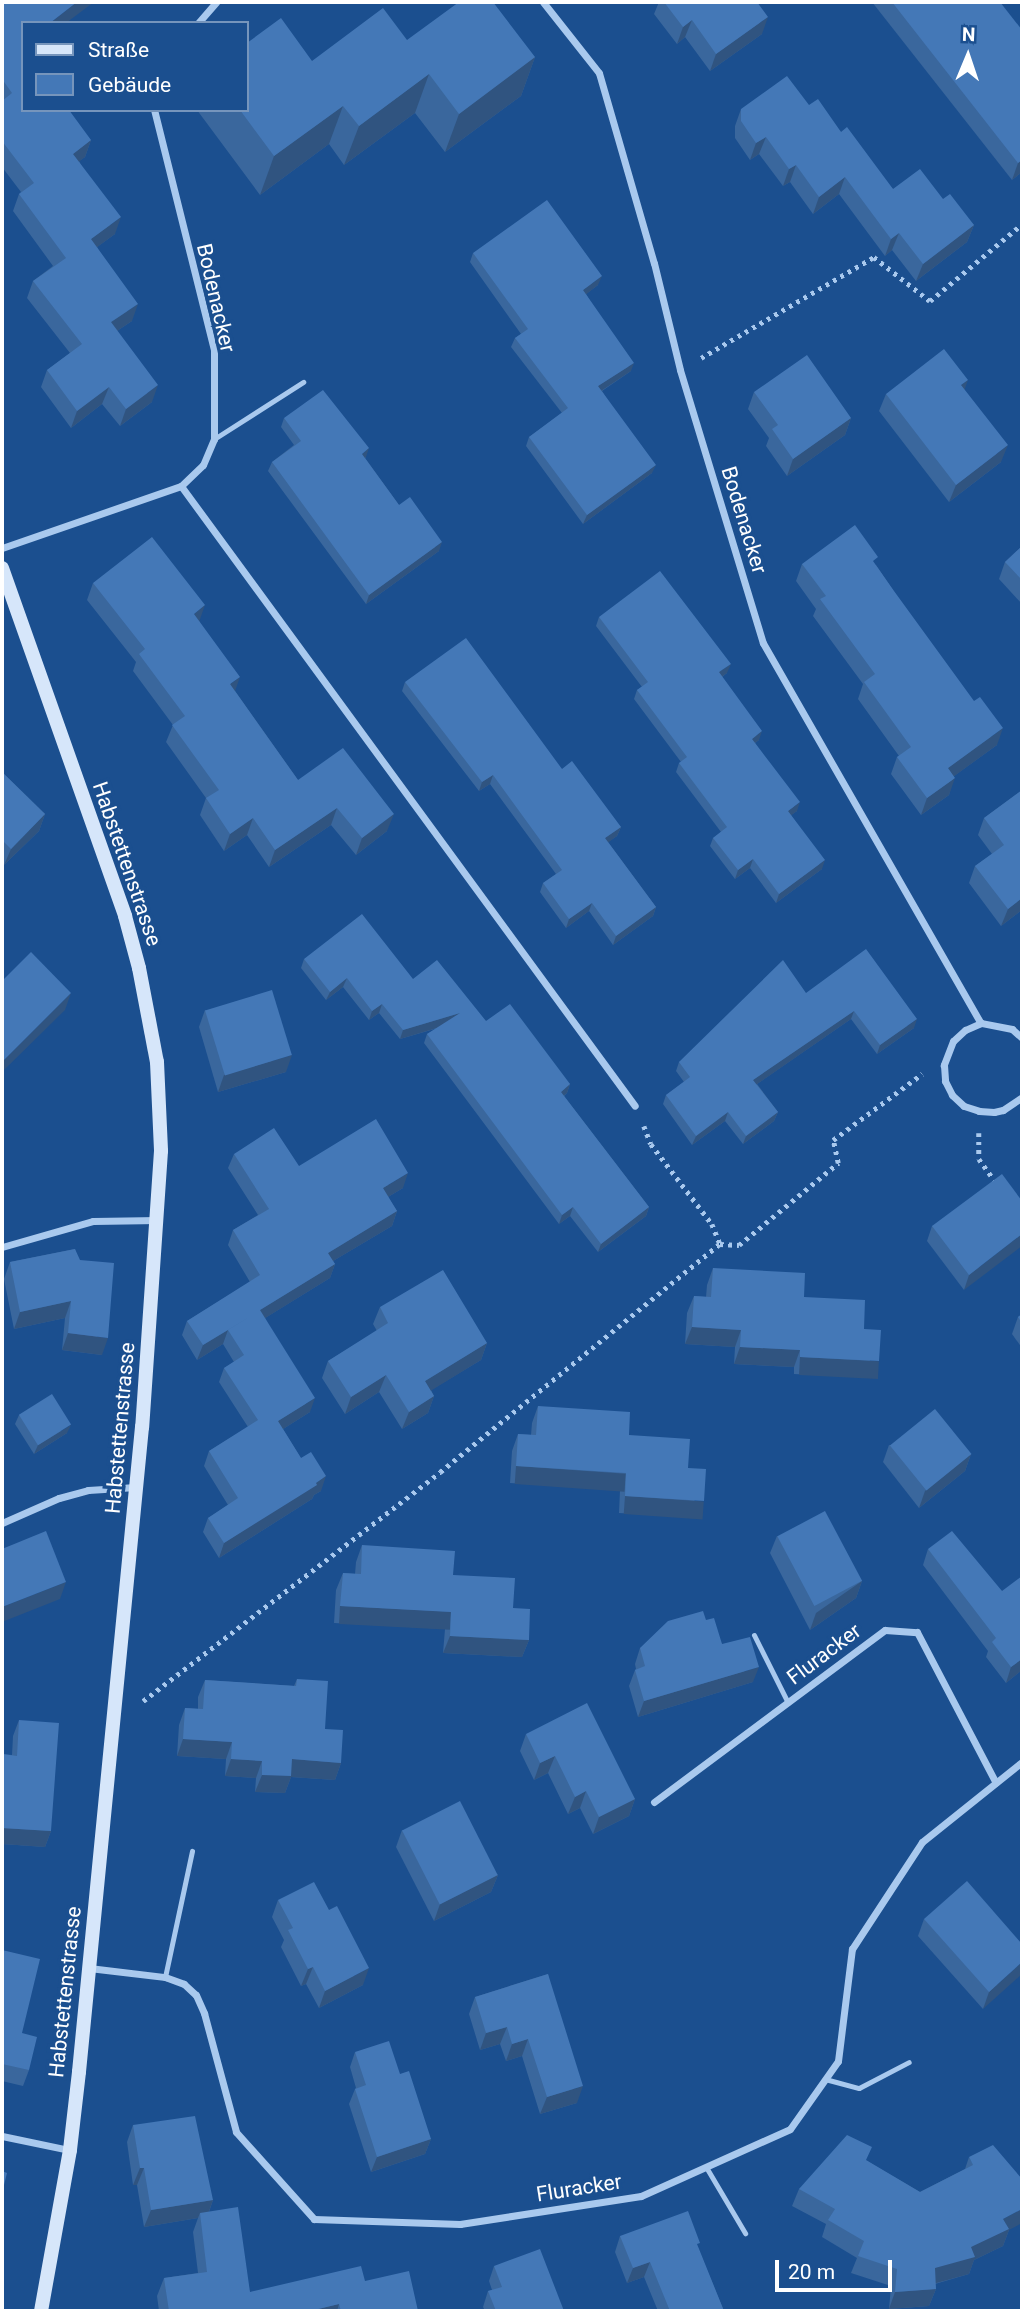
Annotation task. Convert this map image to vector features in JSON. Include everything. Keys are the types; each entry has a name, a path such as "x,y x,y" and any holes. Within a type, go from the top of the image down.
{"street":[{"path":"200,21 216,2"},
{"name":"Bodenacker","path":"543,2 599,73 654,263 680,370 763,643 981,1023"},
{"name":"Bodenacker","path":"2,548 181,486 203,465 214,439 215,350 154,112"},
{"path":"181,486 635,1106"},
{"name":"Habstettenstrasse","path":"2,568 125,916 139,968 157,1062 161,1151 159,1220 136,1487 89,1968 70,2150 41,2311"},
{"path":"1022,1038 1012,1029 981,1023 965,1030 953,1041 945,1059 945,1081 953,1095 964,1106 979,1111 1003,1110 1022,1097"},
{"path":"2,1247 93,1221 159,1220"},
{"path":"2,1523 59,1498 88,1490 136,1487"},
{"name":"Fluracker","path":"654,1802 886,1630 917,1632 996,1783"},
{"name":"Fluracker","path":"89,1968 165,1977 184,1984 196,1995 204,2013 236,2133 314,2219 460,2224 641,2196 790,2129 838,2061 852,1949 922,1842 1022,1762"},
{"path":"2,2136 70,2150"}],"lane":[{"path":"214,439 303,382"},
{"path":"754,1635 788,1703"},
{"path":"165,1977 192,1851"},
{"path":"825,2079 859,2088 909,2062"},
{"path":"706,2166 745,2233"}],"path":[{"path":"680,370 874,257 930,301 1022,224"},
{"path":"112,1725 440,1472 720,1244 739,1245 838,1163 833,1140 945,1059"},
{"path":"635,1106 651,1144 712,1224 720,1244"},
{"path":"979,1111 979,1158 1001,1188"}],"building":[{"path":"2,2 77,2 53,21 21,21 21,112 70,112 91,140 73,154 121,217 91,239 138,304 111,322 158,385 126,409 109,387 77,411 47,370 82,344 33,281 66,258 19,194 34,183 2,141 2,101 12,93 2,79"},
{"path":"459,2 493,2 535,57 459,114 429,74 359,126 343,106 274,156 241,112 248,112 248,42 281,18 312,61 383,8 407,40"},
{"path":"664,2 757,2 768,17 716,54 692,20 683,27"},
{"path":"892,2 1000,2 1022,30 1022,160 1018,163"},
{"path":"787,76 809,105 818,99 841,132 847,127 893,189 920,169 943,199 950,194 974,225 923,264 899,233 891,239 845,177 819,197 796,165 789,169 766,137 756,143 741,121 741,109"},
{"path":"547,200 602,276 583,290 634,363 598,386 656,465 587,515 529,437 568,408 515,338 528,329 473,253"},
{"path":"944,349 968,380 961,385 1008,445 956,485 886,394"},
{"path":"807,355 851,418 793,459 772,429 778,425 754,392"},
{"path":"323,390 369,448 362,454 399,505 410,497 442,542 369,595 272,462 301,441 284,418"},
{"path":"855,525 878,557 873,561 974,701 980,697 1003,728 948,768 955,778 927,798 897,757 911,747 864,682 875,674 820,599 826,596 802,564"},
{"path":"152,537 205,605 194,614 240,677 230,684 298,780 343,748 394,814 362,838 337,808 275,850 253,818 230,834 206,798 219,790 172,725 185,716 139,654 145,649 93,583"},
{"path":"1022,546 1022,580 1005,562"},
{"path":"660,571 731,664 719,672 762,731 752,739 800,802 788,811 825,860 779,894 753,859 738,870 713,838 727,827 679,763 687,757 637,690 648,682 599,617"},
{"path":"466,638 562,769 572,761 621,827 605,838 656,907 616,936 592,903 569,919 543,883 562,870 493,775 482,782 405,682"},
{"path":"2,772 45,814 11,849 2,840"},
{"path":"1022,790 1022,898 1008,909 975,866 1004,845 984,818"},
{"path":"362,914 413,979 437,960 486,1021 510,1004 570,1084 561,1092 649,1207 601,1244 573,1207 562,1215 427,1034 460,1013 403,1030 382,1004 372,1011 347,978 330,992 304,959"},
{"path":"866,949 917,1019 880,1045 854,1011 753,1080 778,1112 746,1136 728,1112 696,1136 666,1095 690,1077 679,1062 783,960 806,993"},
{"path":"31,952 71,993 2,1062 2,981"},
{"path":"272,990 292,1055 225,1075 205,1010"},
{"path":"376,1119 408,1173 383,1188 397,1211 328,1253 335,1264 260,1310 315,1398 278,1421 301,1458 311,1452 326,1476 316,1483 317,1485 224,1543 208,1518 238,1498 209,1451 258,1420 224,1368 244,1355 228,1330 256,1313 203,1345 187,1321 260,1275 233,1230 269,1209 234,1154 274,1128 299,1166"},
{"path":"1002,1174 1022,1201 1022,1234 969,1275 932,1226"},
{"path":"75,1249 80,1260 114,1263 108,1338 68,1333 71,1301 20,1312 10,1262"},
{"path":"713,1268 805,1273 804,1297 865,1300 864,1329 881,1330 879,1361 800,1357 800,1350 740,1347 741,1330 692,1327 694,1296 711,1297"},
{"path":"443,1270 487,1343 425,1381 434,1396 409,1412 386,1375 351,1397 328,1361 388,1323 380,1307"},
{"path":"52,1394 71,1425 38,1445 19,1415"},
{"path":"538,1406 630,1412 629,1435 690,1439 688,1468 706,1469 704,1501 625,1496 626,1473 516,1466 518,1434 536,1435"},
{"path":"935,1409 972,1454 926,1491 890,1446"},
{"path":"825,1511 862,1581 814,1606 777,1536"},
{"path":"46,1531 66,1582 2,1607 2,1549"},
{"path":"952,1531 1002,1591 1022,1576 1022,1659 1011,1667 992,1642 996,1638 928,1549"},
{"path":"362,1545 455,1551 453,1575 515,1578 513,1608 530,1609 529,1640 450,1636 451,1612 340,1606 343,1573 361,1574"},
{"path":"703,1611 706,1620 714,1618 722,1644 750,1637 759,1667 644,1701 635,1670 645,1666 640,1648 668,1621"},
{"path":"297,1679 328,1681 325,1729 343,1730 341,1763 292,1759 291,1776 262,1775 262,1761 231,1759 232,1742 183,1739 185,1708 203,1709 205,1680 296,1686"},
{"path":"587,1703 635,1799 599,1817 586,1791 575,1797 555,1756 540,1763 526,1734"},
{"path":"19,1720 59,1723 51,1831 2,1828 2,1754 17,1756"},
{"path":"460,1801 498,1875 440,1904 402,1831"},
{"path":"967,1881 1022,1944 1022,1962 989,1992 924,1919"},
{"path":"314,1882 329,1910 337,1906 369,1968 325,1991 313,1967 308,1969 288,1930 293,1928 278,1900"},
{"path":"2,1950 40,1959 22,2033 37,2037 29,2070 2,2064"},
{"path":"548,1974 583,2086 547,2097 528,2039 512,2044 507,2027 486,2033 475,1997"},
{"path":"389,2041 400,2074 409,2071 431,2139 377,2157 355,2089 366,2085 355,2052"},
{"path":"195,2116 213,2200 151,2210 133,2125"},
{"path":"847,2135 872,2147 866,2160 920,2192 973,2165 969,2157 993,2145 1022,2179 1022,2209 1003,2219 1009,2229 971,2247 975,2257 935,2268 936,2289 895,2292 897,2269 858,2256 864,2241 828,2220 835,2209 799,2189"},
{"path":"2,2171 7,2173 2,2193"},
{"path":"238,2207 250,2292 361,2266 365,2281 409,2271 418,2311 341,2311 339,2304 310,2311 169,2311 164,2278 207,2272 200,2213"},
{"path":"688,2211 700,2243 697,2244 724,2311 670,2311 650,2262 633,2268 620,2236"},
{"path":"540,2249 564,2311 496,2311 488,2291 502,2287 494,2266"}]}
